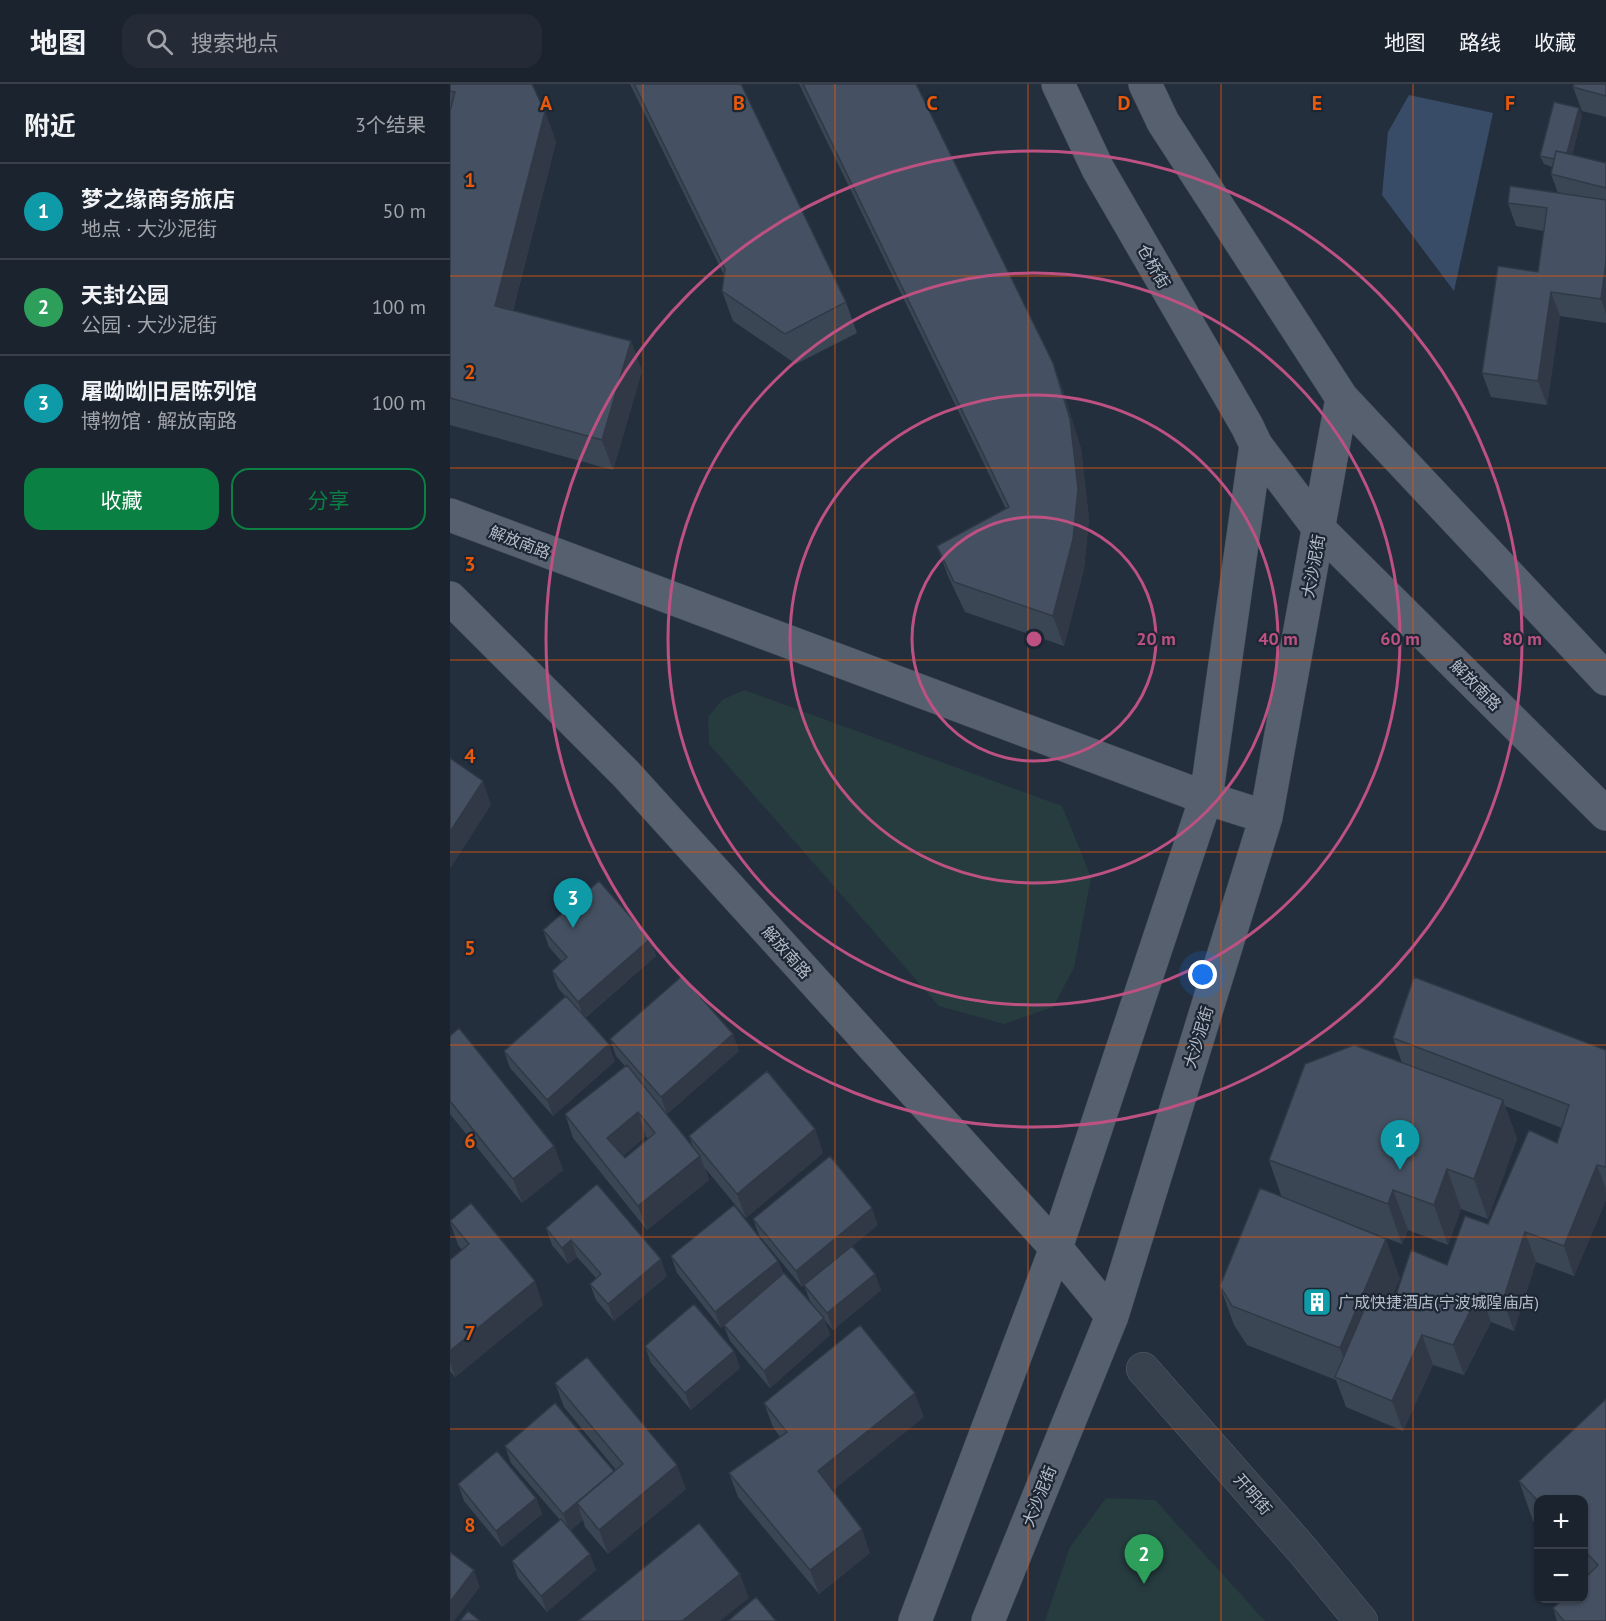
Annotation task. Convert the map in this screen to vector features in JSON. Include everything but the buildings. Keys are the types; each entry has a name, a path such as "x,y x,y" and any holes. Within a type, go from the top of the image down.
{"main road":[{"name":"仓桥街","path":"1058,84 1098,169 1256,445"},
{"path":"1145,84 1163,122 1342,398 1606,679"},
{"name":"大沙泥街","path":"988,1621 1112,1316 1266,817 1320,530 1342,398"},
{"name":"解放南路","path":"1256,445 1320,530 1606,814"},
{"path":"915,1621 1056,1248 1206,798 1256,445"},
{"name":"解放南路","path":"450,515 1206,798 1266,817"},
{"name":"解放南路","path":"450,598 626,774 1056,1248 1112,1316"}],"street":[{"name":"开明街","path":"1143,1370 1304,1552 1361,1621"}],"green space":[{"path":"744,690 1062,806 1091,877 1074,968 1053,1007 1004,1024 939,1006 709,744 708,717 722,700"},
{"path":"1106,1498 1155,1500 1265,1621 1045,1621 1070,1547"}],"water":[{"path":"1409,95 1493,113 1454,291 1382,195 1388,132"}],"place":[{"name":"屠呦呦旧居陈列馆","path":"573,928"},
{"name":"梦之缘商务旅店","path":"1400,1170"},
{"name":"广成快捷酒店(宁波城隍庙店)","path":"1317,1302"},
{"name":"天封公园","path":"1144,1584"}]}
